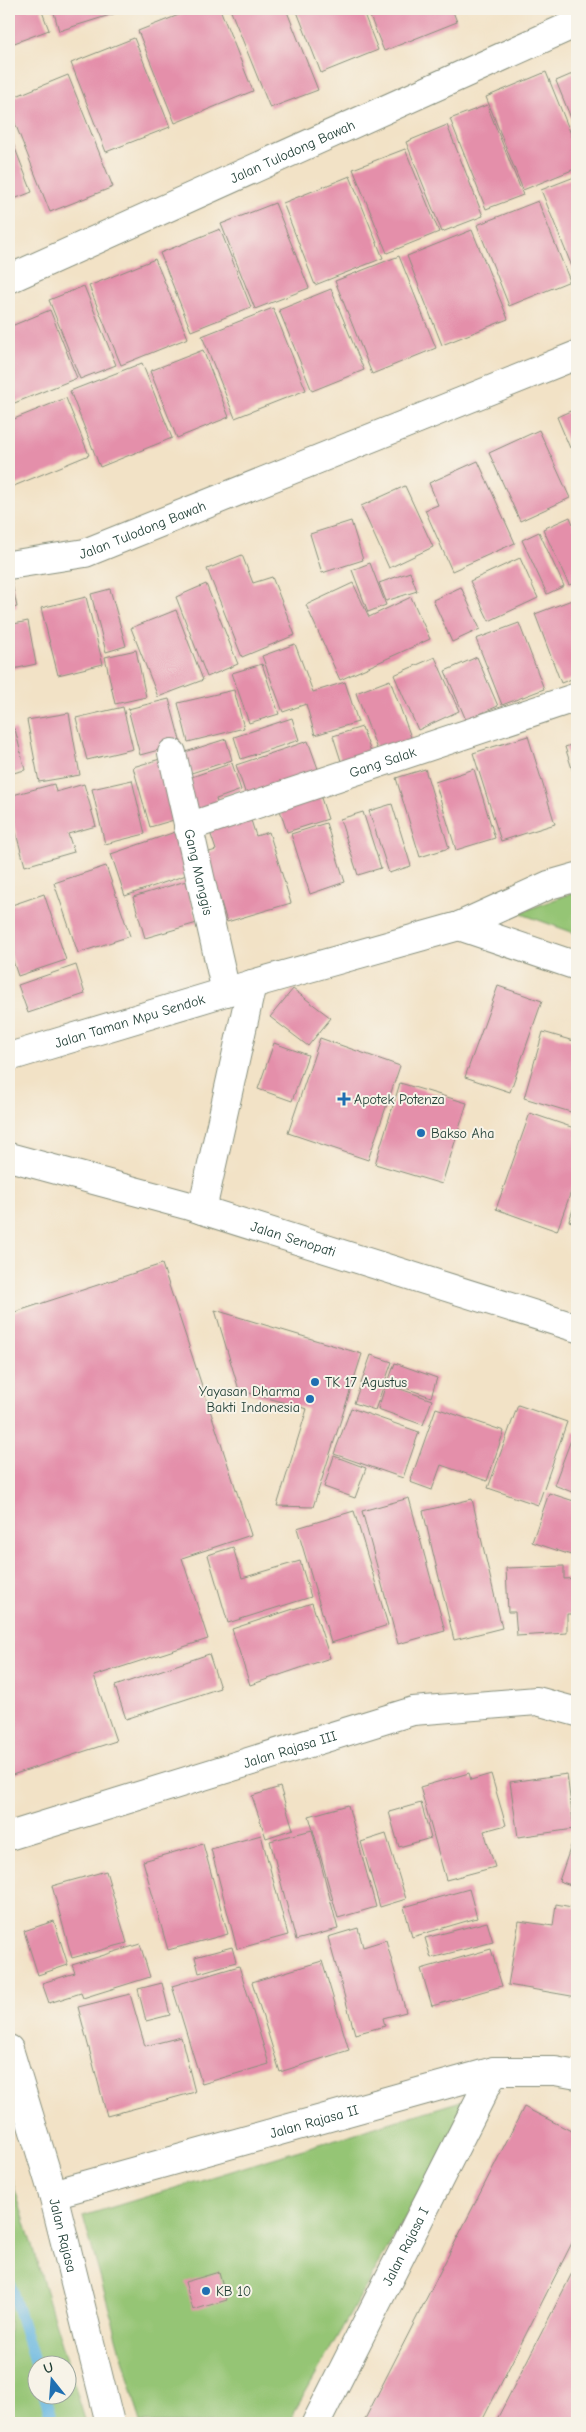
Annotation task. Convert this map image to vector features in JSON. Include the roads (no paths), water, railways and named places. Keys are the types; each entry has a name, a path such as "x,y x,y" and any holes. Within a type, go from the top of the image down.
{"street":[{"name":"Jalan Tulodong Bawah","path":"9,279 577,23"},
{"name":"Jalan Tulodong Bawah","path":"9,565 85,553 577,355"},
{"name":"Gang Salak","path":"188,827 577,697"},
{"name":"Gang Manggis","path":"172,752 226,992"},
{"name":"Jalan Taman Mpu Sendok","path":"9,1057 252,984 459,926 549,885 577,877"},
{"path":"459,926 577,966"},
{"path":"202,1210 252,984"},
{"name":"Jalan Senopati","path":"9,1158 202,1210 577,1328"},
{"name":"Jalan Rajasa III","path":"9,1836 414,1711 537,1702 577,1712"},
{"name":"Jalan Rajasa","path":"9,2048 53,2194 110,2423"},
{"name":"Jalan Rajasa II","path":"53,2194 494,2071 555,2071 577,2075"},
{"name":"Jalan Rajasa I","path":"316,2423 494,2071"}],"waterway":[{"path":"9,2281 32,2354"},
{"path":"47,2404 53,2423"}],"place":[{"name":"Apotek Potenza","path":"344,1099"},
{"name":"Bakso Aha","path":"421,1133"},
{"name":"TK 17 Agustus","path":"315,1382"},
{"name":"Yayasan Dharma Bakti Indonesia","path":"310,1399"},
{"name":"KB 10","path":"206,2291"}]}
